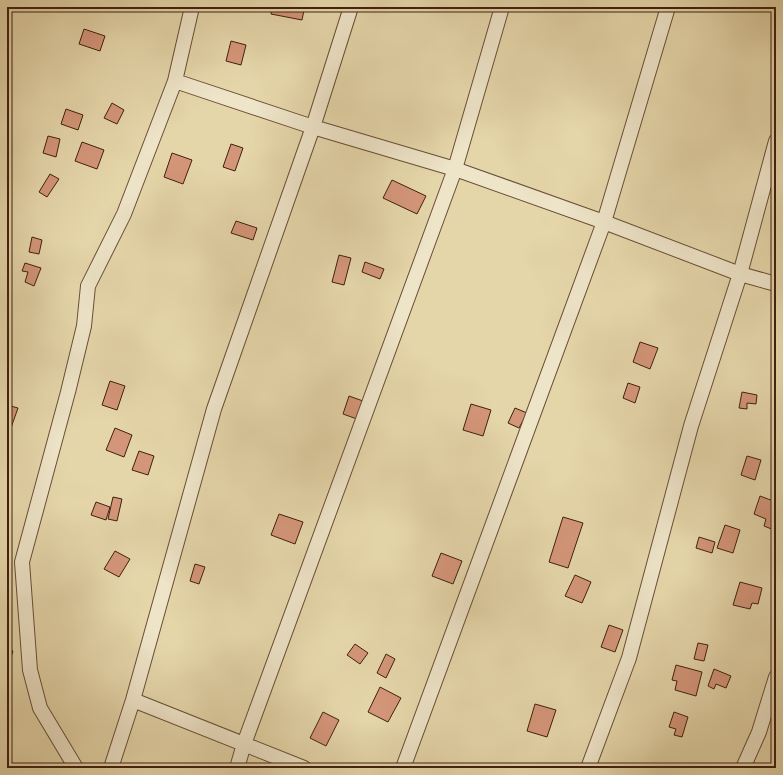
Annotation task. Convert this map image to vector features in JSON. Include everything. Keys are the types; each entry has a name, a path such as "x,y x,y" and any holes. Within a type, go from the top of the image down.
{"street":[{"path":"76,768 40,708 30,670 22,562 74,370 84,326 88,286 124,214 175,81 192,7"},
{"path":"111,768 133,700 214,409 313,128 351,7"},
{"path":"237,768 244,744 455,170 502,7"},
{"path":"403,768 604,222 668,7"},
{"path":"175,81 313,128 455,170 604,222 740,274 776,284"},
{"path":"588,768 629,658 691,426 740,274 776,141"},
{"path":"743,768 759,732 776,677"},
{"path":"133,700 304,768"}],"building":[{"path":"272,7 291,7 304,10 302,20 271,14"},
{"path":"84,29 105,36 100,51 79,44"},
{"path":"231,41 246,45 241,65 226,61"},
{"path":"112,103 124,110 117,124 104,118"},
{"path":"66,109 83,115 78,130 61,124"},
{"path":"48,136 60,139 56,157 43,153"},
{"path":"82,142 104,150 97,169 75,161"},
{"path":"231,144 243,148 235,171 223,167"},
{"path":"172,153 192,160 183,184 164,177"},
{"path":"50,174 59,179 47,197 39,192"},
{"path":"392,180 426,196 417,214 383,198"},
{"path":"236,221 257,228 253,240 231,233"},
{"path":"32,237 42,240 39,254 29,252"},
{"path":"339,255 351,258 344,285 332,282"},
{"path":"365,262 384,269 380,279 362,272"},
{"path":"25,263 41,268 34,286 25,282 28,272 22,271"},
{"path":"640,342 658,348 650,369 633,362"},
{"path":"110,381 125,386 117,410 102,405"},
{"path":"628,383 640,387 635,403 623,398"},
{"path":"742,392 757,395 756,404 747,403 747,409 739,408"},
{"path":"349,396 363,401 357,419 343,414"},
{"path":"471,404 491,410 483,436 463,430"},
{"path":"7,405 18,408 7,439"},
{"path":"515,408 527,413 519,428 508,423"},
{"path":"115,428 132,435 124,457 106,450"},
{"path":"139,451 154,456 148,475 132,470"},
{"path":"747,456 761,460 755,480 741,475"},
{"path":"760,496 776,502 774,530 764,526 766,519 754,514"},
{"path":"113,497 122,499 117,521 108,519"},
{"path":"96,502 110,507 106,520 91,515"},
{"path":"279,514 303,522 295,544 271,535"},
{"path":"563,517 583,523 568,568 549,562"},
{"path":"725,525 740,530 733,553 717,548"},
{"path":"699,537 715,542 712,553 696,548"},
{"path":"115,551 130,559 119,577 104,569"},
{"path":"441,553 462,561 453,584 432,576"},
{"path":"195,564 205,567 199,584 190,581"},
{"path":"575,575 591,582 582,603 565,596"},
{"path":"740,582 762,588 758,604 752,603 750,609 733,605"},
{"path":"609,625 623,630 615,652 601,647"},
{"path":"698,643 708,645 704,661 694,659"},
{"path":"355,644 368,653 360,664 347,655"},
{"path":"7,649 13,651 7,669"},
{"path":"386,654 395,659 386,678 377,673"},
{"path":"676,665 702,672 696,696 675,690 677,681 672,680"},
{"path":"714,669 731,676 726,688 716,684 714,689 708,686"},
{"path":"380,687 401,698 388,722 368,712"},
{"path":"535,704 556,710 547,737 527,731"},
{"path":"323,712 339,720 326,746 310,738"},
{"path":"674,712 688,717 682,737 674,735 676,729 669,727"}]}
